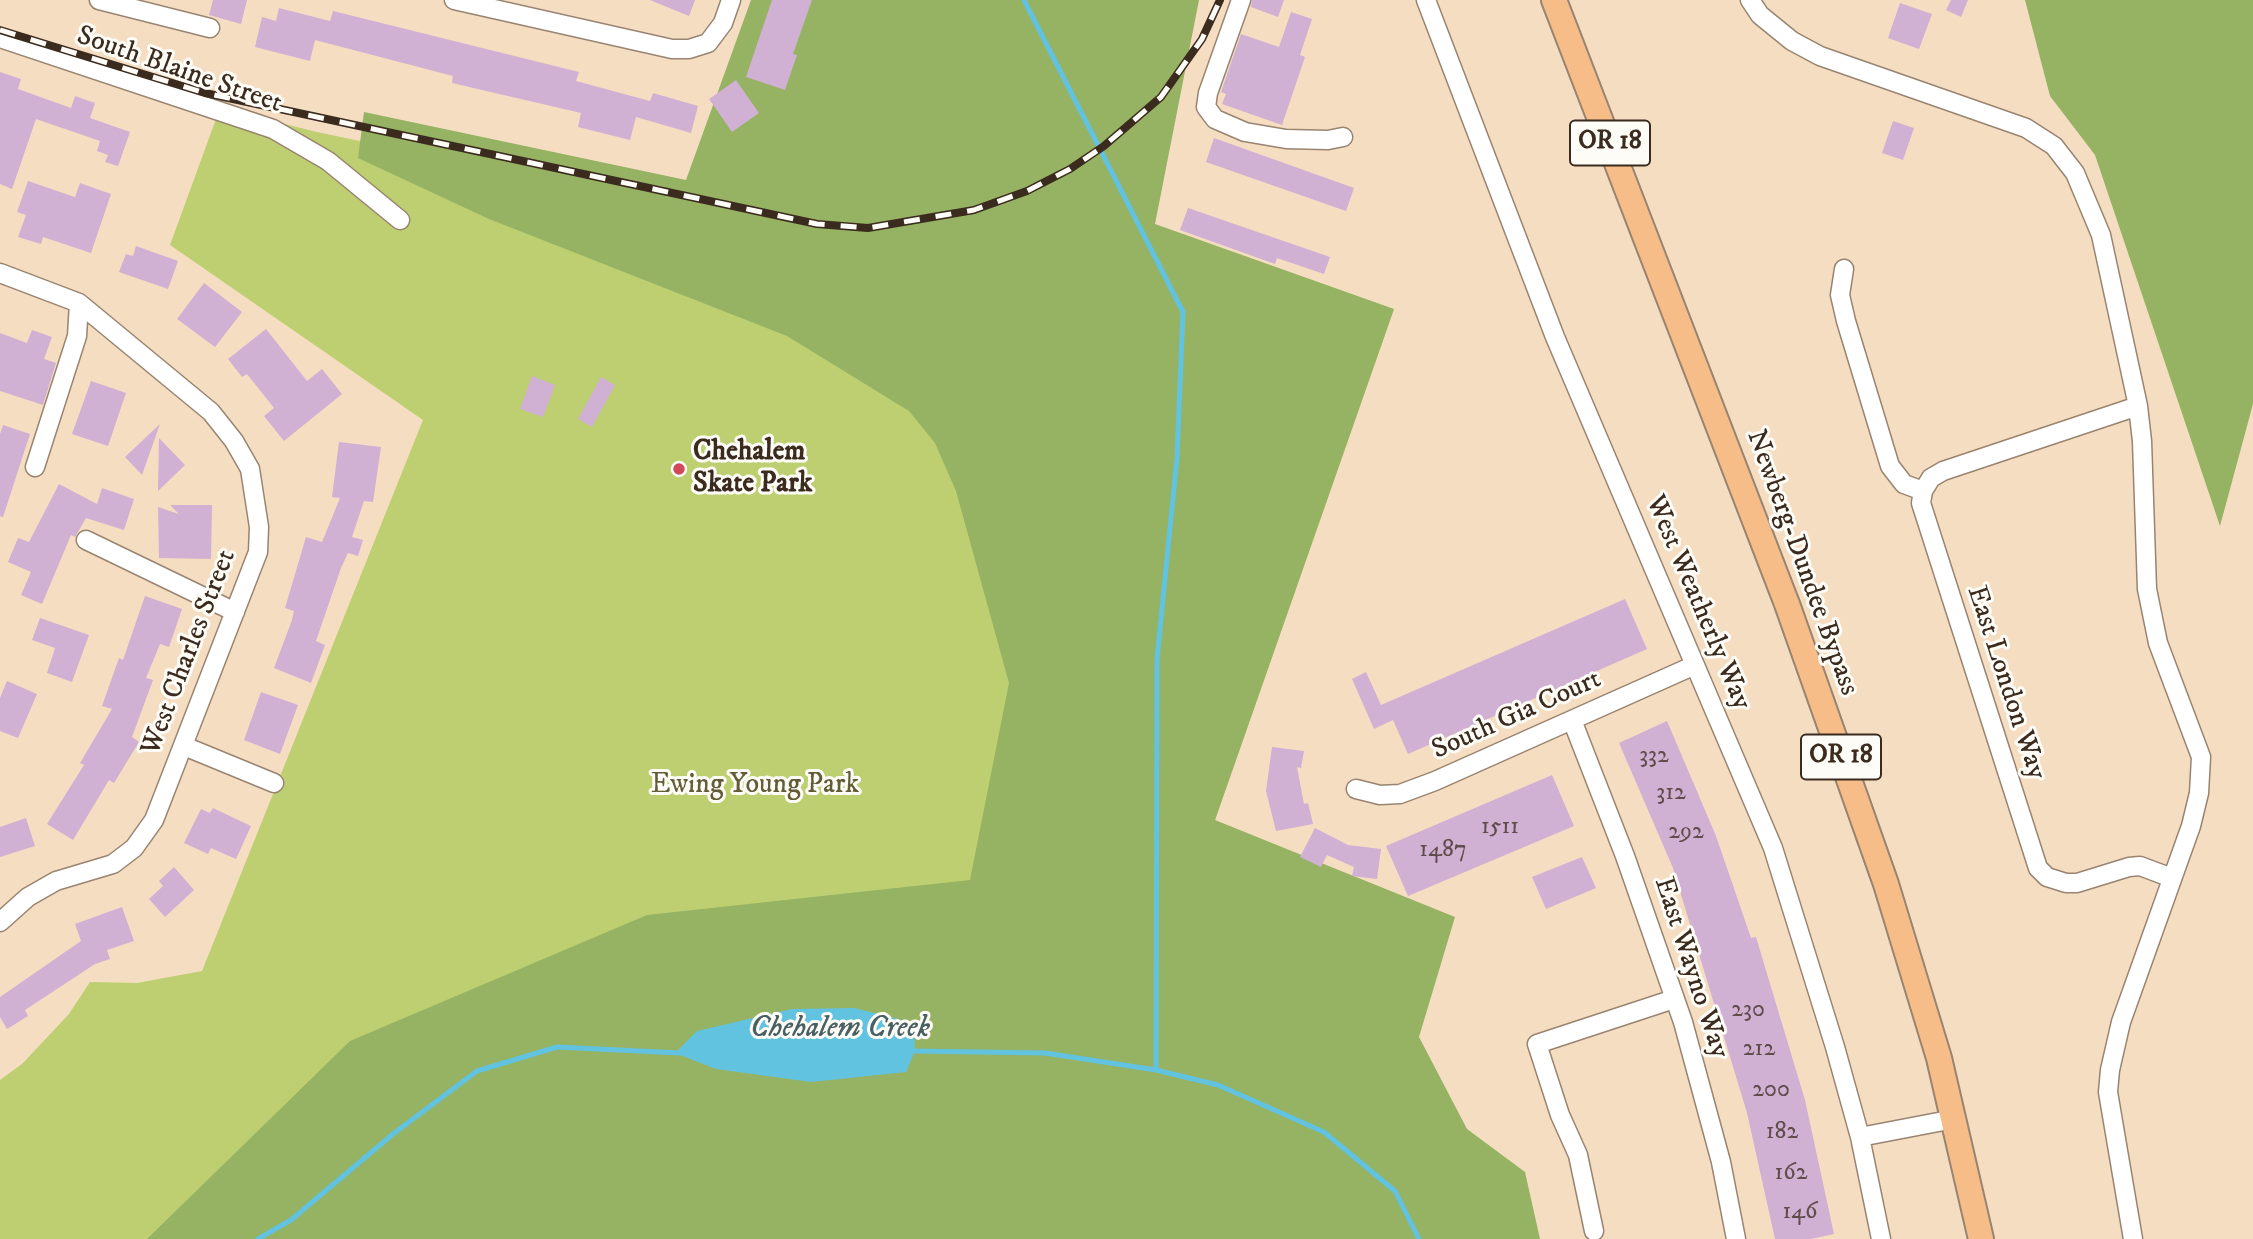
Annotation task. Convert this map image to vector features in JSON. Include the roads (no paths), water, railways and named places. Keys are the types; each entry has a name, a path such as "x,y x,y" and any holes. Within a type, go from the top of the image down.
{"highway":[{"name":"Newberg-Dundee Bypass","path":"1554,0 1787,604 1886,884 1954,1119 1981,1239"}],"street":[{"path":"99,0 210,28"},
{"path":"454,0 506,6 672,49 689,49 708,43 723,23 731,0"},
{"path":"1241,0 1208,93 1206,107 1215,119 1245,132 1286,139 1328,140 1343,137"},
{"name":"West Weatherly Way","path":"1426,0 1555,337 1773,848 1860,1137 1881,1239"},
{"path":"1750,0 1769,23 1792,41 1820,56 2026,128 2054,146 2075,173 2101,235 2138,406 2142,441 2147,589 2158,642 2201,757 2199,793 2114,1045 2110,1070 2108,1092 2133,1239"},
{"name":"South Blaine Street","path":"0,38 273,128 328,161 400,220"},
{"path":"1844,269 1840,295 1890,466 1903,484 1923,491 1931,478 1943,471 2138,406"},
{"name":"West Charles Street","path":"0,273 79,303 211,411 234,441 250,469 257,499 258,552 154,820 134,848 113,864 56,881 28,897 0,922"},
{"path":"35,467 77,336 79,303"},
{"name":"East London Way","path":"1923,491 1923,516 2038,868 2057,882 2077,883 2140,866 2172,878"},
{"path":"86,540 235,612"},
{"name":"South Gia Court","path":"1356,789 1380,795 1400,794 1695,665"},
{"name":"East Wayno Way","path":"1572,720 1625,856 1674,999 1721,1162 1736,1239"},
{"path":"184,746 274,783"},
{"path":"1594,1231 1578,1156 1560,1115 1537,1044 1674,999"},
{"path":"1860,1137 1954,1119"}],"water":[{"path":"854,1008 914,1023 915,1051 906,1072 811,1082 716,1069 675,1053 697,1031 792,1009"}],"waterway":[{"path":"1024,0 1183,312 1177,458 1157,659 1156,1070"},
{"name":"Chehalem Creek","path":"258,1239 291,1220 393,1134 477,1071 557,1047 680,1053"},
{"name":"Chehalem Creek","path":"911,1051 1045,1053 1156,1070 1218,1085 1324,1132 1395,1191 1419,1239"}],"railway":[{"path":"0,30 205,93 817,224 868,228 974,210 1027,191 1070,169 1104,146 1161,97 1202,39 1220,0"}],"place":[{"name":"Chehalem Skate Park","path":"679,469"}],"park label":[{"name":"Ewing Young Park","path":"755,786"}]}
